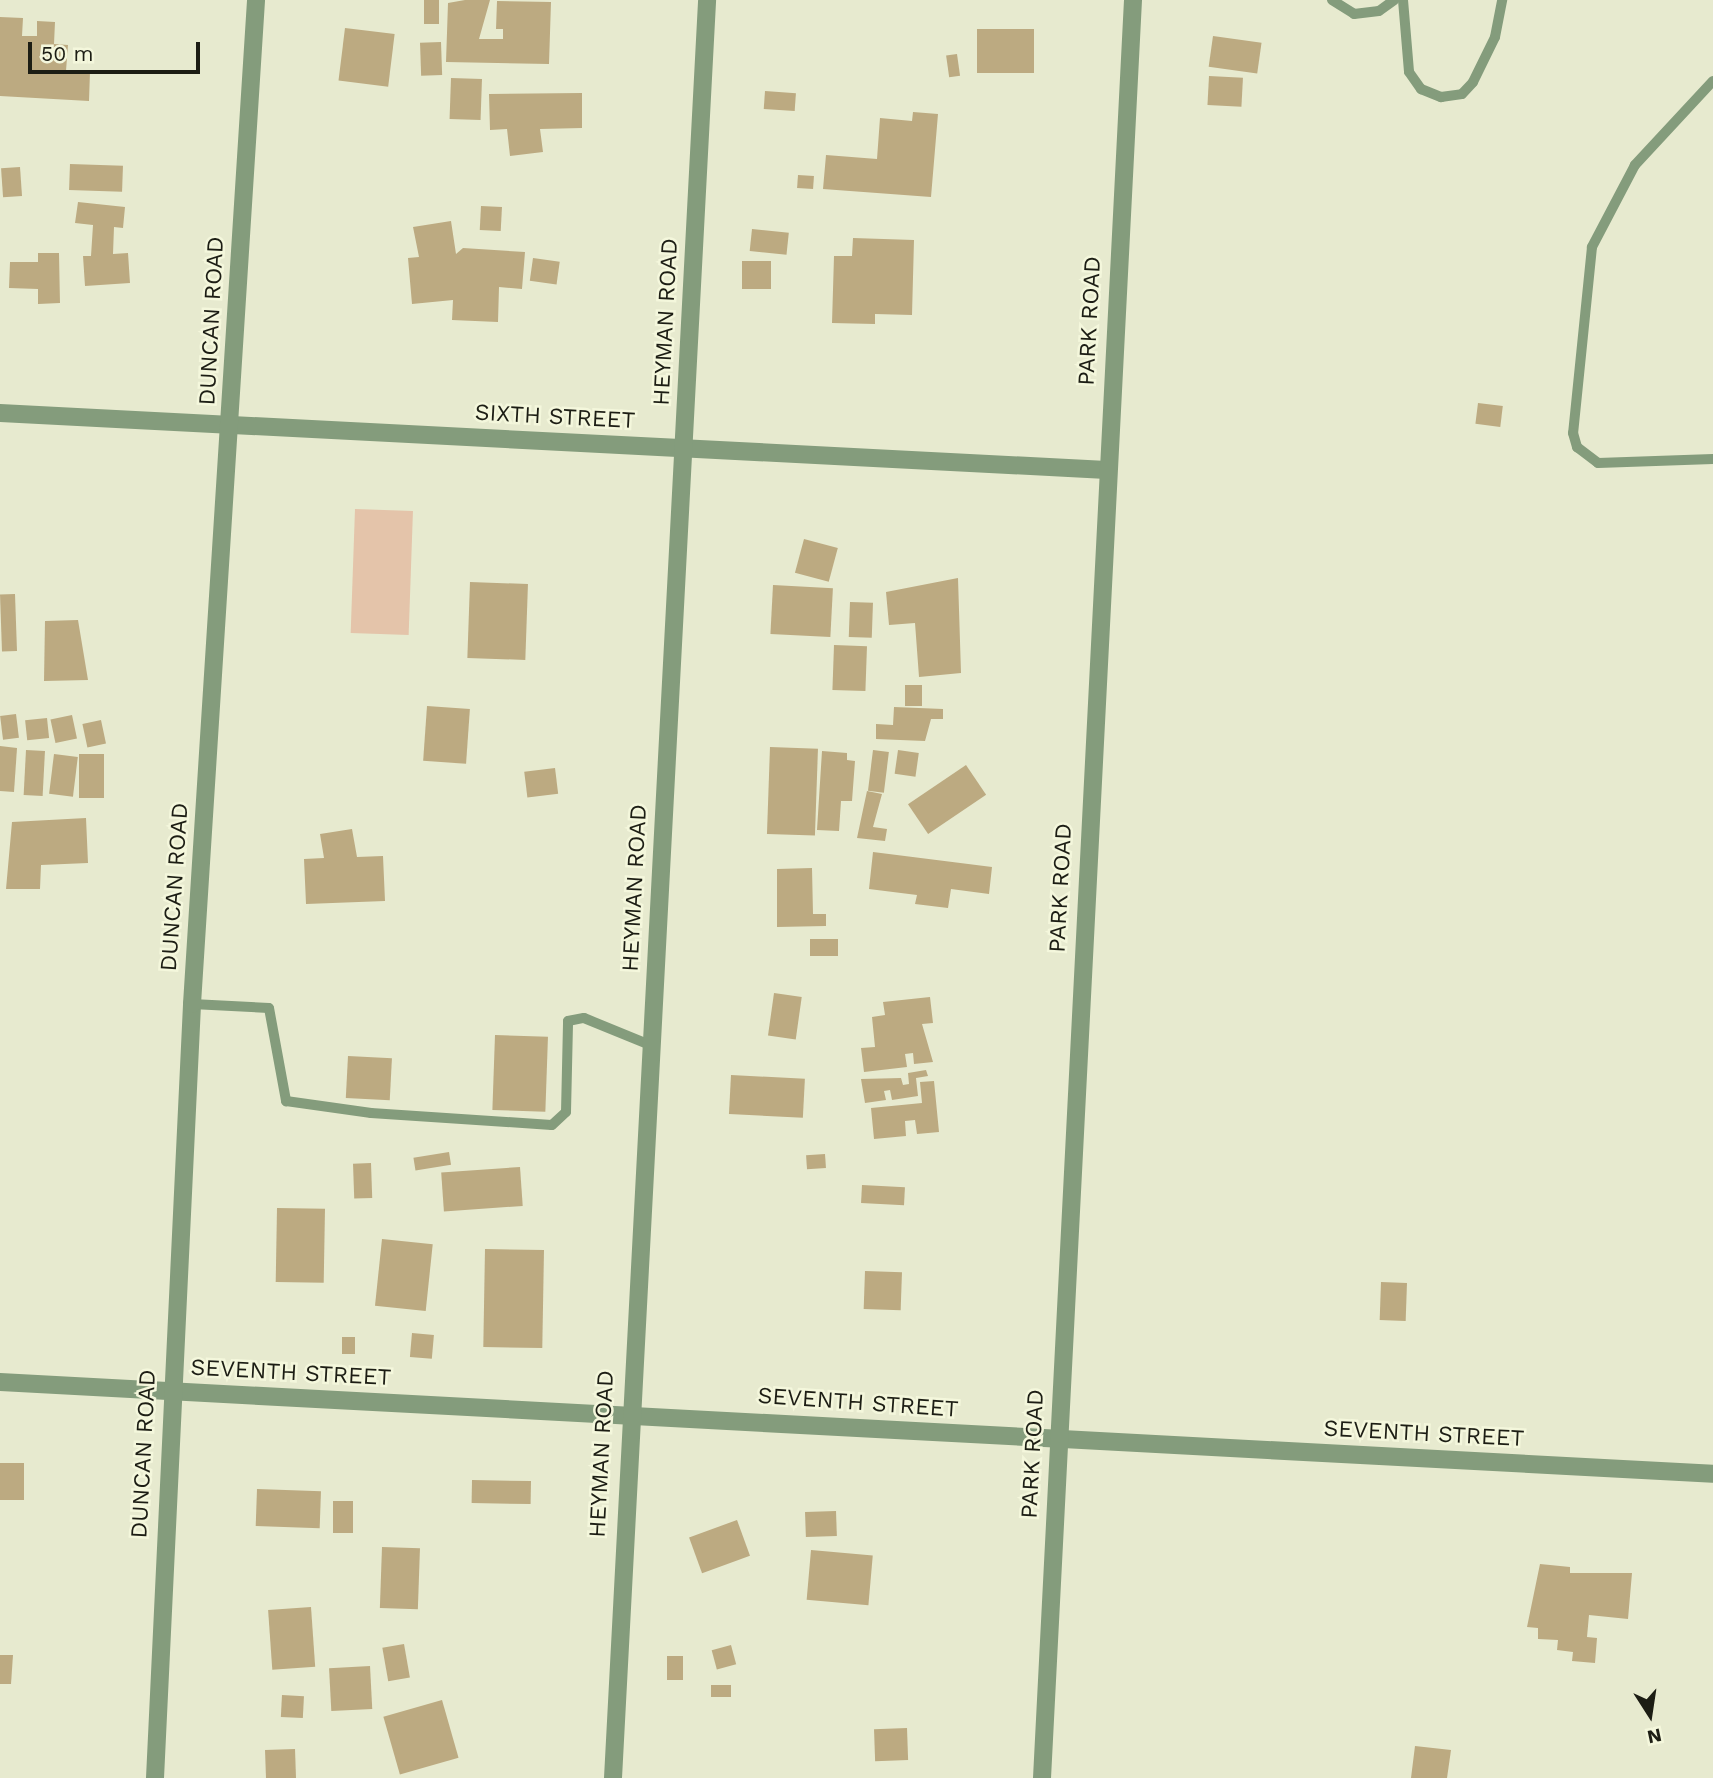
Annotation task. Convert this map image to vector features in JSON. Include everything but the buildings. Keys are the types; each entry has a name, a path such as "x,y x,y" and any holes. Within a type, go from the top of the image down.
{"street":[{"name":"DUNCAN ROAD","path":"155,1778 192,1004 256,0"},
{"name":"HEYMAN ROAD","path":"613,1778 628,1413 684,449 707,0"},
{"name":"PARK ROAD","path":"1042,1778 1133,0"},
{"name":"SIXTH STREET","path":"0,413 1107,470"},
{"name":"SEVENTH STREET","path":"0,1382 628,1413 1058,1440 1713,1474"}],"lane":[{"path":"1332,0 1354,14 1379,11 1394,0"},
{"path":"1403,0 1409,72 1421,89 1441,97 1462,94 1473,82 1495,37 1502,0"},
{"path":"1713,82 1635,165 1592,247 1573,433 1577,447 1598,463 1713,459"},
{"path":"192,1004 269,1008 286,1101 371,1113 552,1125 566,1112 568,1021 584,1018 650,1045"}],"shaded area":[{"path":"355,509 413,511 409,635 351,633"}]}
